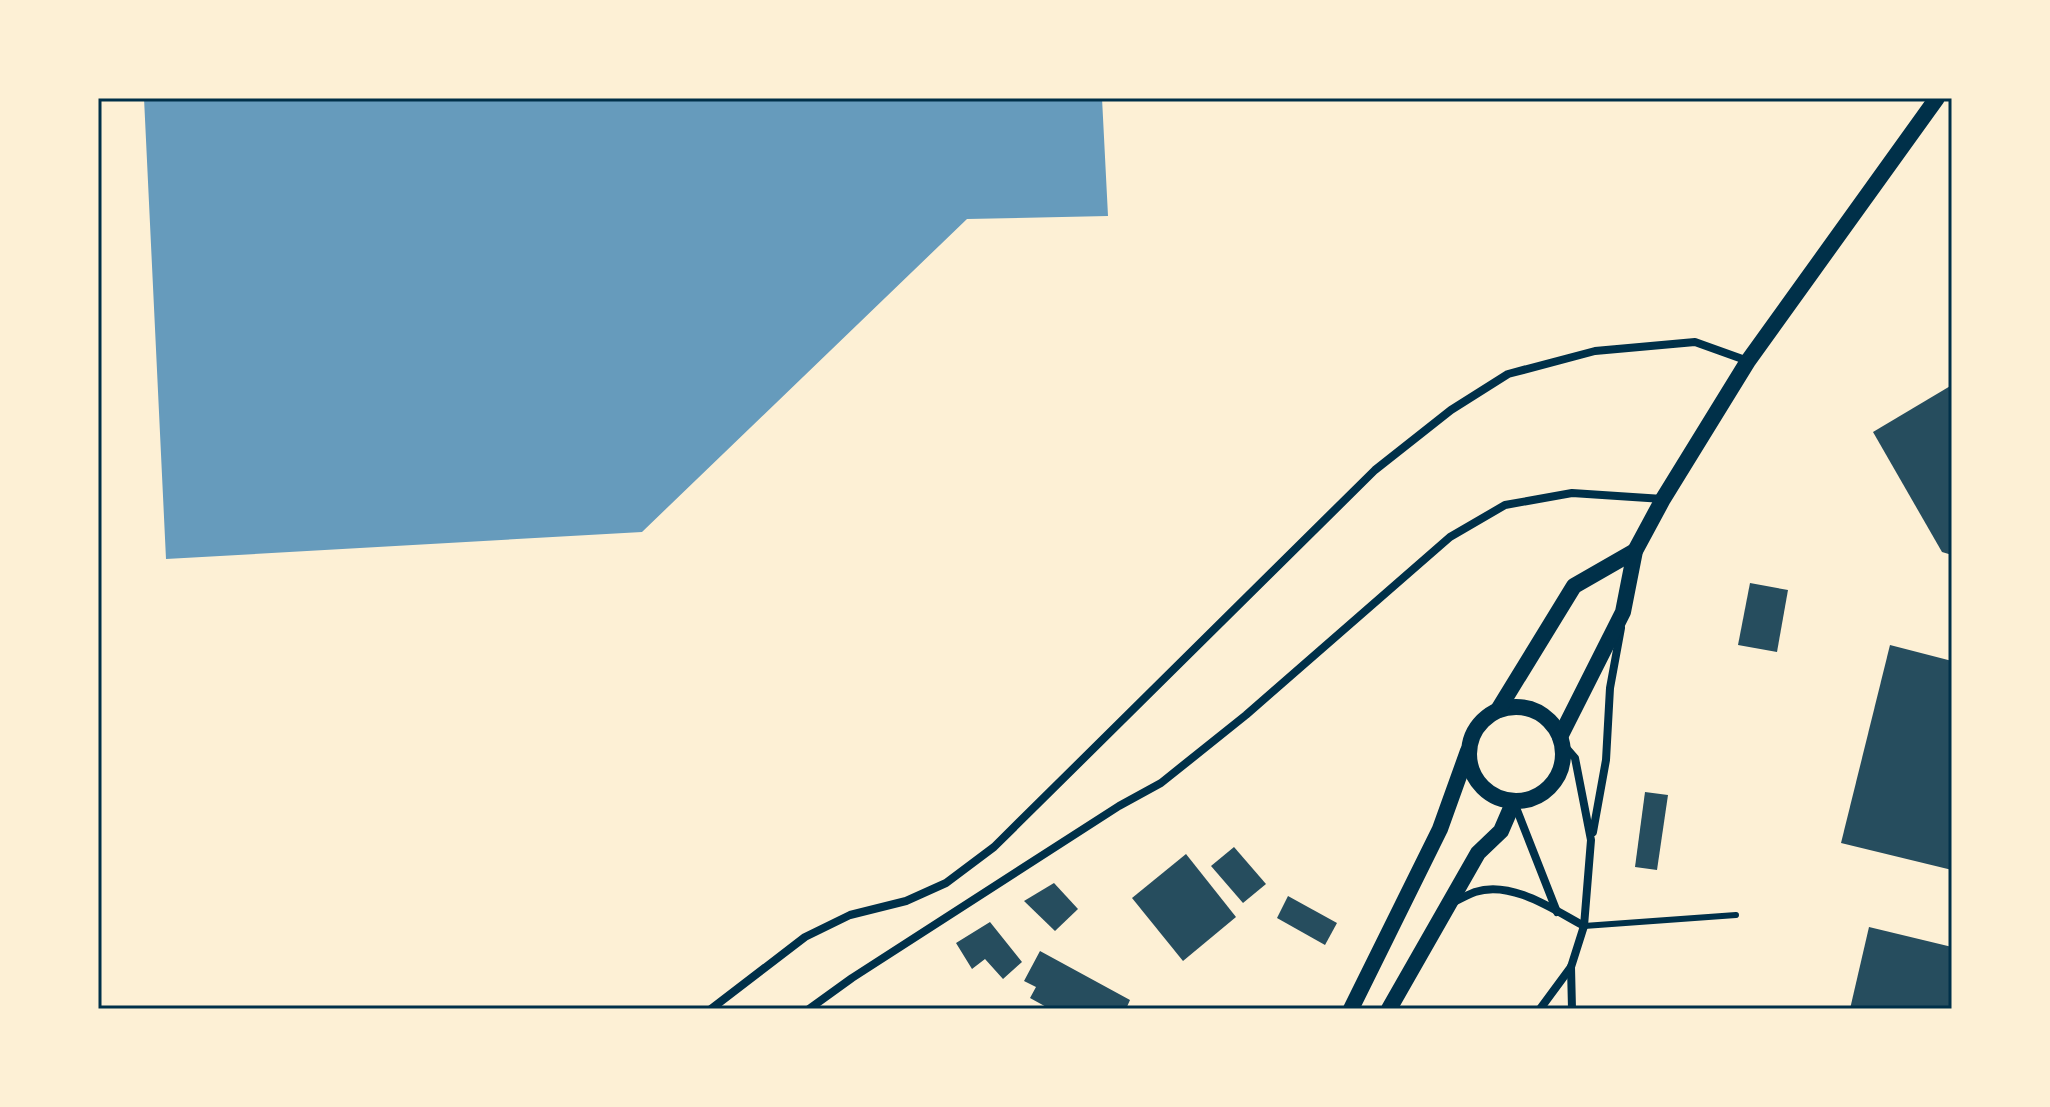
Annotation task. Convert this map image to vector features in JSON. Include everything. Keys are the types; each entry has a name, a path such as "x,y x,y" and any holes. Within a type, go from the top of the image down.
{"main road":[{"path":"1561,740 1623,612 1635,551 1663,499 1748,361 1937,98"},
{"path":"1351,1009 1440,829 1479,725 1498,710 1574,586 1635,551"},
{"path":"1470,746 1470,762 1482,786 1503,799 1514,801 1537,796 1551,784 1563,759 1561,740 1549,720 1530,708 1517,706 1498,710"},
{"path":"1389,1009 1478,853 1501,831 1514,801"}],"street":[{"path":"711,1009 805,937 850,915 906,901 946,883 994,847 1375,470 1451,410 1508,374 1595,351 1695,342 1748,361"},
{"path":"809,1009 1092,823 1161,783 1246,715 1450,537 1505,505 1572,493 1663,499"},
{"path":"1540,1009 1571,967 1584,926 1591,840 1606,760 1610,688 1623,612"},
{"path":"1561,740 1575,758 1591,840"},
{"path":"1514,801 1557,912"},
{"path":"1449,905 1478,891 1503,890 1527,897 1584,926"},
{"path":"1571,967 1572,1009"}],"lane":[{"path":"1584,926 1736,915"}],"water":[{"path":"144,98 1102,98 1108,216 967,219 642,532 166,559"}],"building":[{"path":"1952,385 1952,555 1942,552 1873,432"},
{"path":"1750,583 1788,590 1777,652 1738,645"},
{"path":"1890,645 1952,661 1952,870 1841,843"},
{"path":"1645,792 1668,795 1657,870 1635,867"},
{"path":"1234,847 1266,884 1243,903 1211,866"},
{"path":"1186,854 1236,917 1183,961 1132,898"},
{"path":"1054,883 1078,909 1055,931 1024,901"},
{"path":"1288,896 1337,923 1325,945 1277,918"},
{"path":"990,922 1022,962 1003,979 985,959 972,969 956,943"},
{"path":"1869,927 1952,947 1952,1009 1850,1009"},
{"path":"1040,951 1130,1000 1126,1009 1050,1009 1030,998 1036,987 1024,981"}]}
